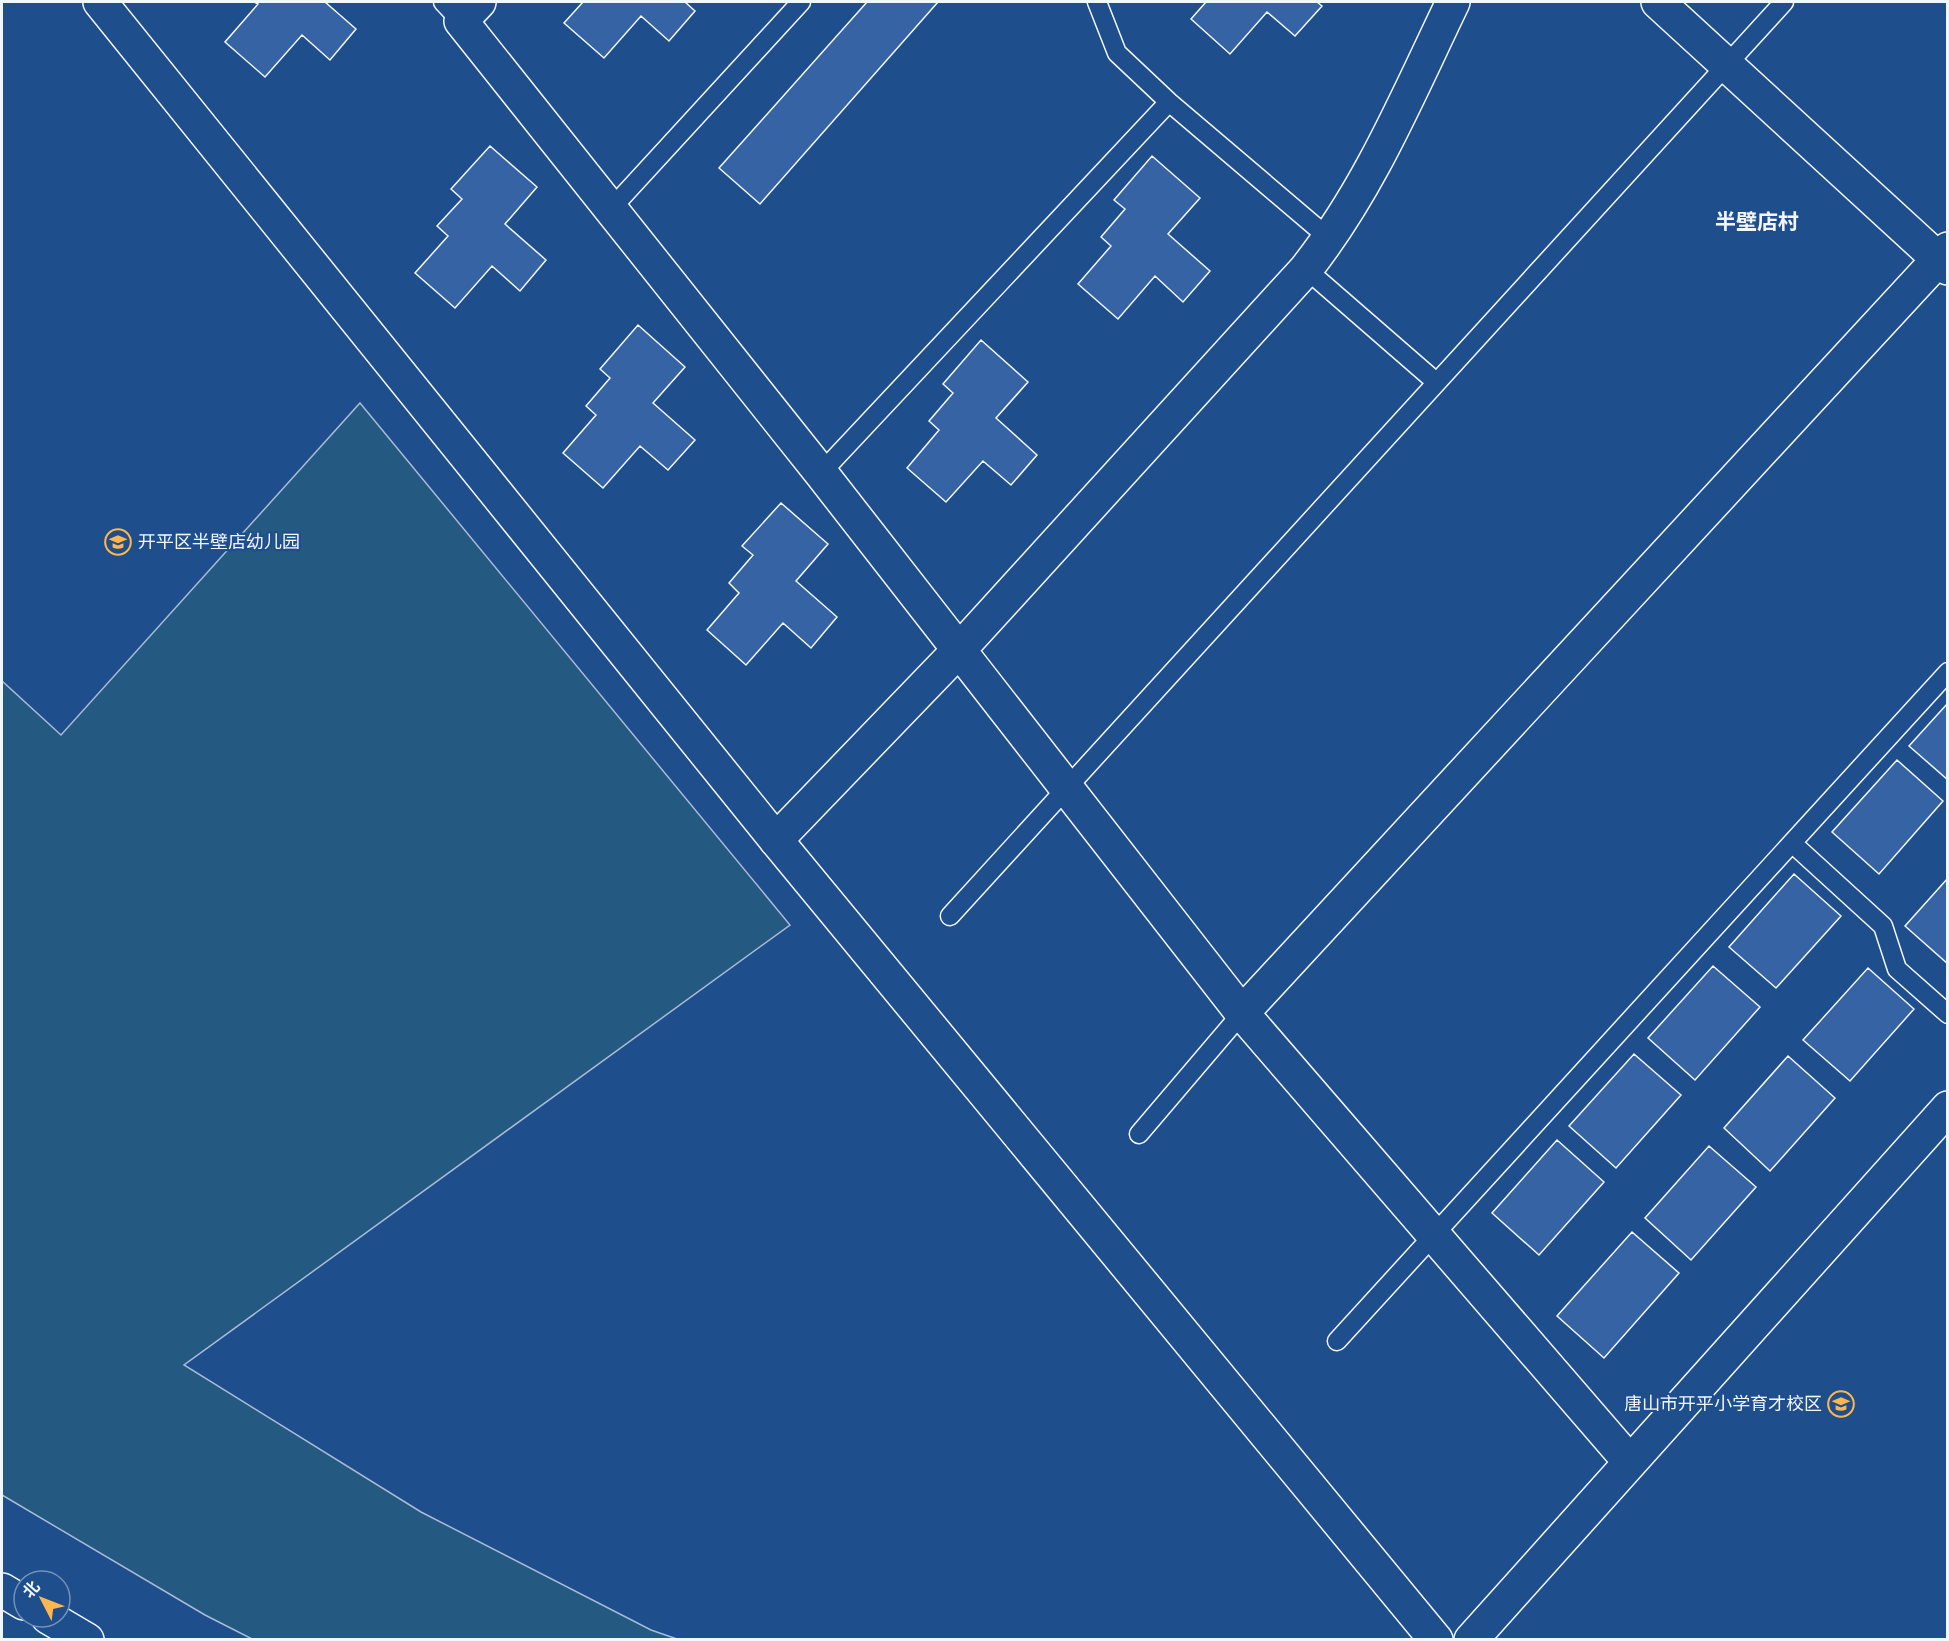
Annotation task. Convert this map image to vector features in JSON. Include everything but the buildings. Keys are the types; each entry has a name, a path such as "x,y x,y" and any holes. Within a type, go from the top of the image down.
{"street":[{"path":"100,2 776,840 1436,1640"},
{"path":"776,840 959,650 1330,239 1374,166 1453,2"},
{"path":"1242,1013 1944,259 1658,2"},
{"path":"461,8 610,210 821,473 1242,1013 1630,1462"},
{"path":"1471,1640 1947,1108"},
{"path":"68,1629 87,1640"}],"lane":[{"path":"610,210 801,2"},
{"path":"1097,2 1117,53 1169,102 1330,239"},
{"path":"950,916 1784,2"},
{"path":"821,473 1169,102"},
{"path":"1306,268 1436,382"},
{"path":"1337,1341 1947,672"},
{"path":"1792,843 1883,926 1897,969 1947,1014"},
{"path":"1139,1134 1242,1013"}],"shaded area":[{"path":"360,403 790,925 184,1365 421,1512 651,1630 677,1639 252,1639 205,1615 2,1495 2,681 61,735"}],"place":[{"name":"开平区半壁店幼儿园","path":"118,542"},
{"name":"唐山市开平小学育才校区","path":"1841,1404"}],"district":[{"name":"半壁店村","path":"1757,222"}]}
